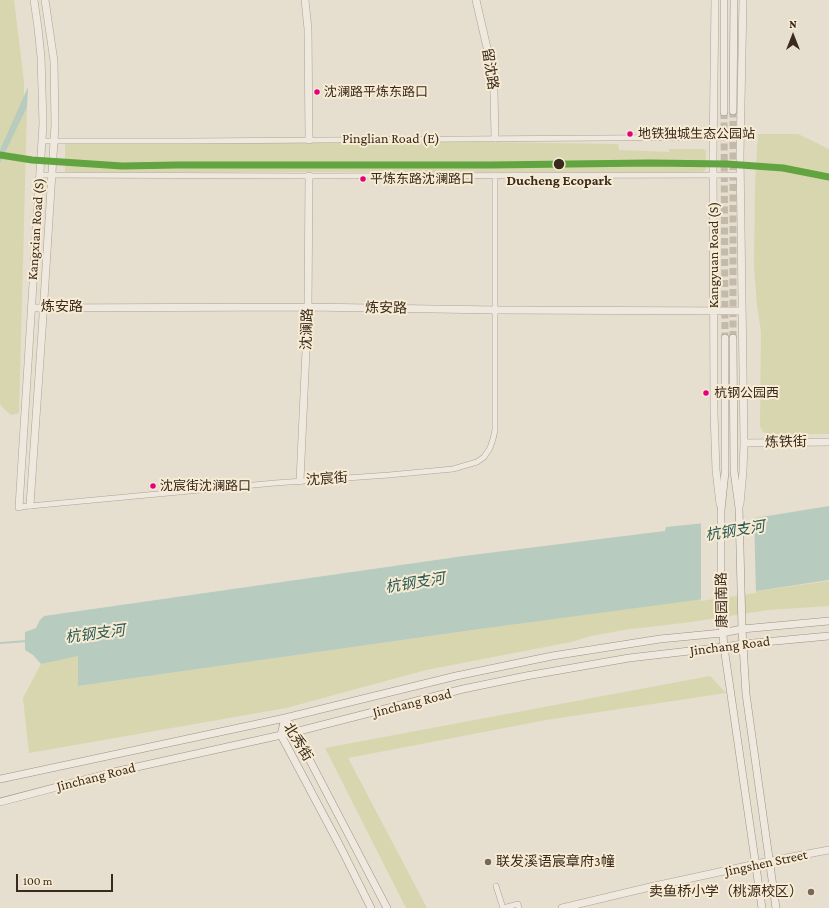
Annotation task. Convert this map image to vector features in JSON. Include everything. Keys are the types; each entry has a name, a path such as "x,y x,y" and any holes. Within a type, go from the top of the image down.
{"street":[{"name":"Kangxian Road (S)","path":"18,506 42,141 42,64 34,0"},
{"name":"Kangxian Road (S)","path":"30,506 54,141 54,67 45,0"},
{"path":"305,0 309,36 309,140"},
{"name":"留沈路","path":"476,0 490,65 494,92 495,138"},
{"name":"Kangyuan Road (S)","path":"714,0 714,413 716,470 721,510"},
{"path":"724,0 724,112"},
{"path":"733,111 734,0"},
{"name":"Kangyuan Road (S)","path":"739,508 744,443 740,175 743,0"},
{"name":"Pinglian Road (E)","path":"42,141 741,137"},
{"path":"39,175 740,175"},
{"name":"沈澜路","path":"300,481 308,307 309,176"},
{"path":"495,176 496,310"},
{"name":"炼安路","path":"31,308 308,307 496,310 742,311"},
{"name":"沈宸街","path":"18,506 454,469 477,462 484,457 494,439 496,310"},
{"name":"康园南路","path":"725,338 725,472 721,510 722,633 762,908"},
{"name":"康园南路","path":"733,338 734,471 739,508 742,644 746,694 776,908"},
{"name":"炼铁街","path":"744,443 829,442"},
{"name":"Jinchang Road","path":"0,779 284,718 448,678 552,656 660,639 829,621"},
{"name":"Jinchang Road","path":"0,802 114,772 295,732 463,690 526,676 629,658 742,644 829,636"},
{"name":"北秀街","path":"284,718 295,732 387,908"},
{"name":"北秀街","path":"284,718 281,735 370,908"},
{"name":"Jingshen Street","path":"562,908 650,887 829,850"},
{"path":"496,886 502,908 518,904 519,908"}],"green space":[{"path":"0,0 14,0 24,82 24,112 27,107 19,413 11,415 0,404"},
{"path":"758,134 798,134 829,149 829,434 770,434 763,432 760,426 761,332 754,266 755,184"},
{"path":"65,142 473,142 618,144 619,150 669,152 669,149 706,150 706,169 703,172 65,172"},
{"path":"829,581 829,606 768,610 691,622 629,629 591,636 571,642 426,670 286,708 29,753 23,698 41,664 66,658 78,656 78,686"},
{"path":"710,676 726,693 546,720 348,758 427,908 406,908 325,748"}],"water":[{"path":"28,87 27,107 0,163 0,150"},
{"path":"829,506 829,580 696,600 78,686 78,656 41,664 33,655 25,650 25,632 36,628 44,616 464,556 665,531 666,527 755,518"}],"pier":[{"path":"754,516 756,593 701,601 701,522"}],"waterway":[{"name":"杭钢支河","path":"0,643 27,641"}],"tunnel":[{"path":"733,111 733,338"},
{"path":"724,112 725,338"}],"transit line":[{"path":"0,155 32,160 122,166 650,163 727,164 783,168 829,177"}],"place":[{"name":"沈澜路平炼东路口","path":"317,92"},
{"name":"地铁独城生态公园站","path":"630,134"},
{"name":"Ducheng Ecopark","path":"559,164"},
{"name":"平炼东路沈澜路口","path":"363,179"},
{"name":"杭钢公园西","path":"706,393"},
{"name":"沈宸街沈澜路口","path":"153,486"},
{"name":"联发溪语宸章府3幢","path":"488,862"},
{"name":"卖鱼桥小学（桃源校区）","path":"811,892"}]}
